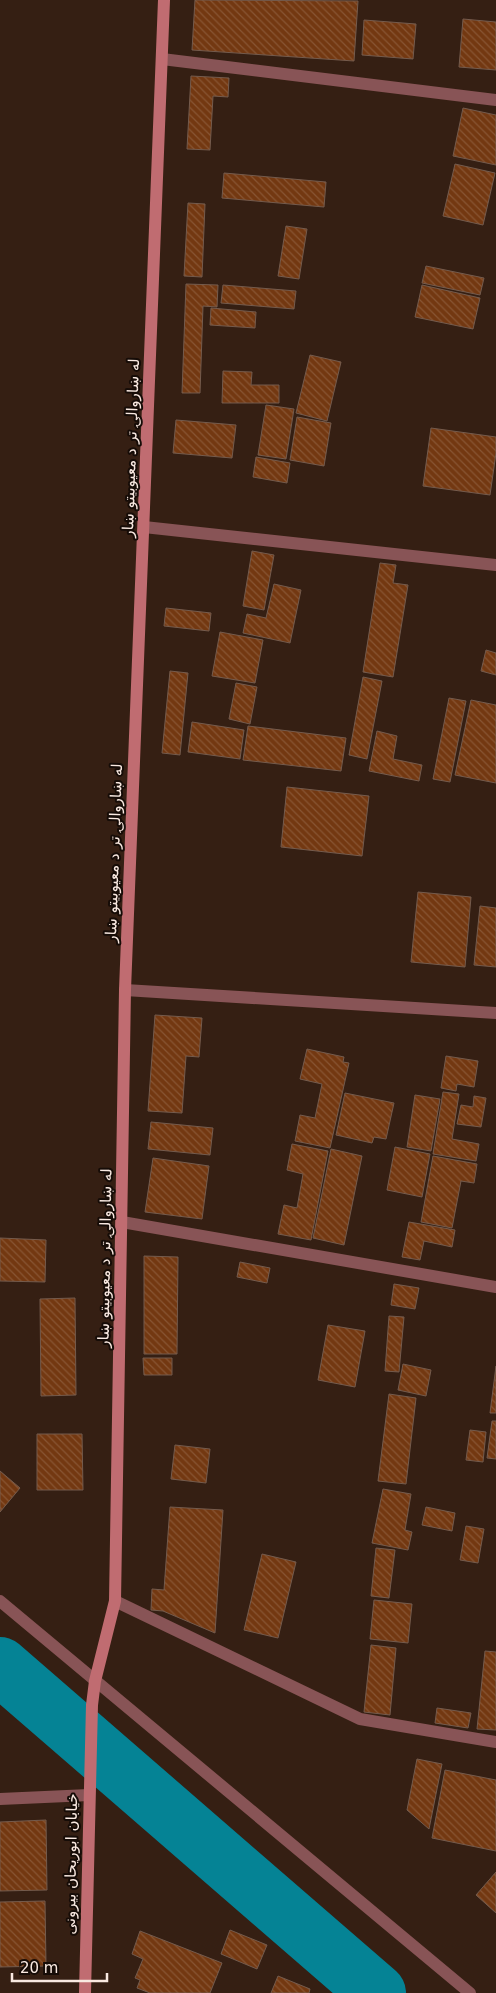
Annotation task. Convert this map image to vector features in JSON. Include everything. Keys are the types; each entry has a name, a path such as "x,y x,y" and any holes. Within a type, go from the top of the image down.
{"street":[{"name":"له ښاروالۍ تر د معیوبیتو ښار","path":"92,1705 95,1681 115,1601 125,990 164,0"},
{"path":"162,59 496,100"},
{"path":"144,527 496,565"},
{"path":"125,990 496,1013"},
{"path":"122,1222 496,1287"},
{"path":"0,1601 470,1993"},
{"path":"115,1601 360,1719 496,1742"},
{"name":"خیابان ابوریحان بیرونی","path":"85,1993 92,1705"},
{"path":"0,1799 89,1795"}],"building":[{"path":"195,0 358,1 354,61 192,50"},
{"path":"463,19 496,22 496,70 459,67"},
{"path":"364,20 416,24 413,59 362,55"},
{"path":"191,76 229,78 228,97 213,96 210,150 187,149"},
{"path":"463,108 496,115 496,165 453,156"},
{"path":"455,164 495,173 483,225 443,216"},
{"path":"224,173 326,182 324,207 222,198"},
{"path":"188,203 205,204 202,277 184,276"},
{"path":"286,226 307,229 299,279 278,276"},
{"path":"426,266 484,278 480,295 422,283"},
{"path":"186,284 218,285 217,307 203,306 200,393 182,393"},
{"path":"223,285 296,291 294,309 221,303"},
{"path":"422,285 480,298 473,329 415,317"},
{"path":"211,308 256,312 255,328 210,325"},
{"path":"310,355 341,362 327,421 296,413"},
{"path":"223,371 252,372 251,385 279,385 279,403 222,403"},
{"path":"266,405 294,409 286,459 258,455"},
{"path":"297,417 331,423 324,466 290,460"},
{"path":"176,420 236,425 232,458 173,453"},
{"path":"431,428 496,437 496,453 490,495 423,486"},
{"path":"256,457 290,463 287,483 253,477"},
{"path":"252,551 274,555 264,610 243,606"},
{"path":"380,563 396,565 393,583 408,585 393,677 363,672"},
{"path":"274,584 301,590 290,643 243,633 247,614 266,618"},
{"path":"166,608 211,613 209,631 164,626"},
{"path":"220,632 263,640 255,683 212,676"},
{"path":"486,650 496,653 496,675 481,671"},
{"path":"170,671 188,673 180,755 162,753"},
{"path":"363,677 382,681 367,759 349,755"},
{"path":"236,683 257,687 250,724 229,719"},
{"path":"449,698 466,701 450,782 433,779"},
{"path":"471,700 496,705 496,783 455,775"},
{"path":"192,722 244,730 240,759 188,752"},
{"path":"248,726 346,738 341,771 243,760"},
{"path":"377,731 397,736 393,759 422,765 419,781 369,771"},
{"path":"287,787 369,796 362,856 281,847"},
{"path":"418,892 471,897 465,967 411,962"},
{"path":"480,906 496,908 496,967 474,965"},
{"path":"155,1015 202,1018 199,1057 186,1056 182,1113 148,1111"},
{"path":"307,1049 344,1057 343,1062 349,1063 330,1148 295,1141 300,1115 315,1118 322,1084 300,1079"},
{"path":"446,1056 478,1061 474,1087 457,1084 456,1091 441,1088"},
{"path":"443,1092 459,1094 452,1139 479,1144 476,1161 433,1154"},
{"path":"345,1093 394,1103 386,1139 374,1137 372,1143 336,1135"},
{"path":"415,1095 440,1099 431,1151 407,1147"},
{"path":"474,1096 486,1098 481,1127 457,1124 461,1105 473,1107"},
{"path":"151,1122 213,1128 210,1155 148,1149"},
{"path":"292,1144 328,1151 311,1240 278,1234 284,1205 297,1208 303,1174 287,1170"},
{"path":"395,1147 430,1154 422,1197 387,1190"},
{"path":"331,1149 362,1156 344,1245 313,1238"},
{"path":"433,1156 477,1164 474,1183 461,1181 452,1228 421,1222"},
{"path":"153,1158 209,1166 202,1219 145,1212"},
{"path":"409,1222 455,1230 452,1247 424,1241 420,1260 402,1257"},
{"path":"0,1238 46,1240 45,1282 0,1281"},
{"path":"144,1256 178,1257 177,1354 144,1354"},
{"path":"240,1262 270,1268 267,1283 237,1277"},
{"path":"394,1284 419,1288 415,1309 391,1305"},
{"path":"75,1298 76,1395 41,1396 40,1299"},
{"path":"389,1316 404,1317 399,1372 385,1371"},
{"path":"328,1325 365,1331 355,1387 318,1380"},
{"path":"143,1358 172,1358 172,1375 144,1375"},
{"path":"403,1364 431,1370 426,1396 398,1390"},
{"path":"496,1366 496,1413 490,1413"},
{"path":"389,1394 416,1398 406,1484 378,1481"},
{"path":"492,1421 496,1421 496,1459 487,1458"},
{"path":"470,1430 486,1432 483,1462 466,1460"},
{"path":"37,1434 82,1434 83,1490 37,1490"},
{"path":"175,1445 210,1449 206,1483 171,1479"},
{"path":"0,1471 20,1488 0,1512"},
{"path":"383,1489 411,1494 405,1530 412,1532 408,1550 372,1543"},
{"path":"170,1507 223,1510 215,1633 163,1611 151,1610 152,1589 164,1590"},
{"path":"426,1507 455,1513 452,1531 422,1525"},
{"path":"466,1526 484,1529 478,1563 460,1560"},
{"path":"376,1548 395,1550 389,1598 371,1596"},
{"path":"262,1554 296,1562 278,1638 244,1630"},
{"path":"374,1600 412,1604 408,1643 370,1639"},
{"path":"371,1645 396,1648 390,1715 364,1712"},
{"path":"485,1651 496,1652 496,1730 477,1729"},
{"path":"437,1708 471,1713 468,1728 435,1723"},
{"path":"417,1759 442,1764 429,1829 407,1810"},
{"path":"445,1770 496,1780 496,1851 432,1838"},
{"path":"46,1820 47,1890 0,1891 0,1822"},
{"path":"496,1872 496,1913 476,1895"},
{"path":"45,1901 46,1966 0,1967 0,1902"},
{"path":"230,1930 267,1945 257,1969 221,1954"},
{"path":"140,1931 222,1963 210,1993 150,1993 137,1988 140,1980 135,1978 143,1959 132,1954"},
{"path":"278,1976 310,1989 309,1993 271,1993"}],"waterway":[{"path":"0,1666 377,1993"}]}
